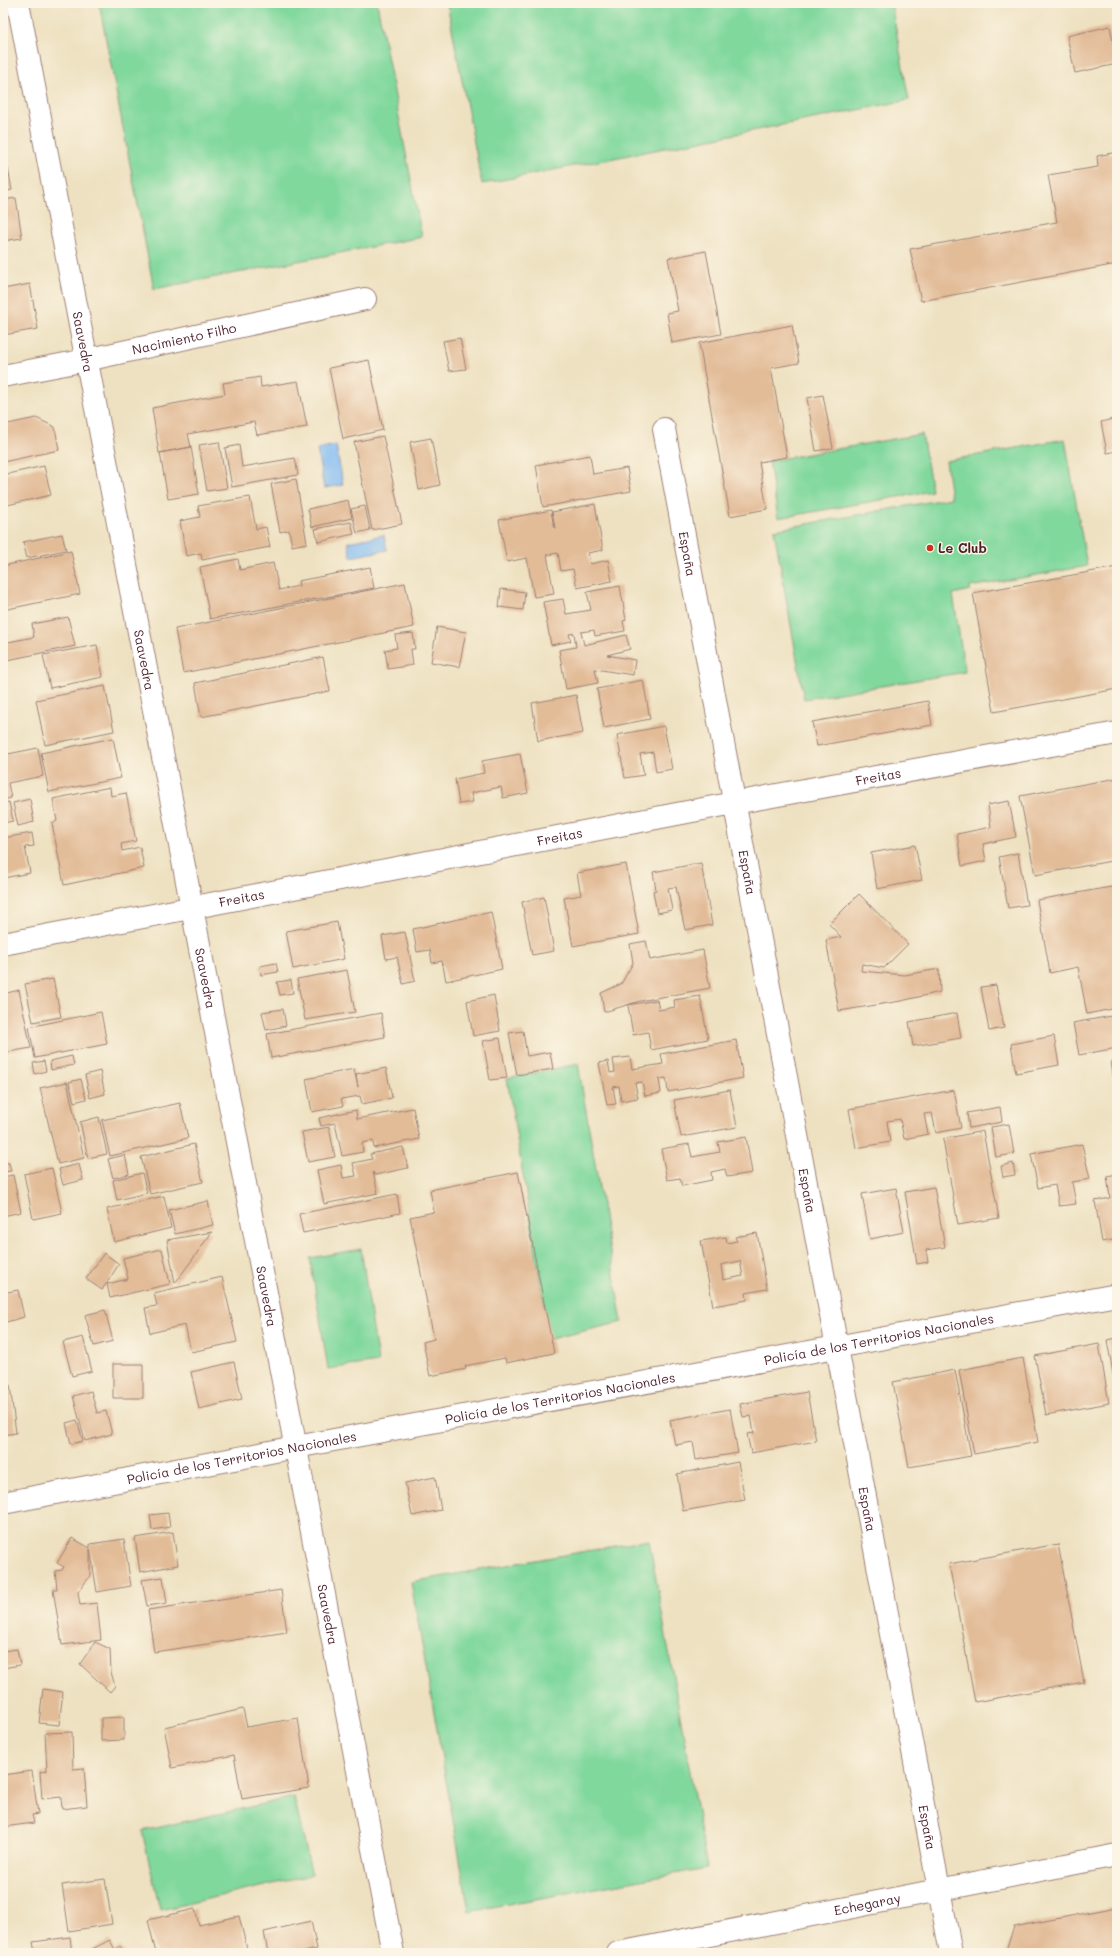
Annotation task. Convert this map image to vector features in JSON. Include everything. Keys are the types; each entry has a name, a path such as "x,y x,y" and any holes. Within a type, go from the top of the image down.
{"street":[{"name":"Saavedra","path":"18,3 393,1953"},
{"name":"Nacimiento Filho","path":"3,376 86,360 365,299"},
{"name":"España","path":"664,429 951,1953"},
{"name":"Freitas","path":"3,944 734,803 1117,733"},
{"name":"Policía de los Territorios Nacionales","path":"3,1503 296,1447 1117,1295"},
{"name":"Echegaray","path":"618,1953 1117,1855"}],"green space":[{"path":"99,3 377,3 422,237 154,289"},
{"path":"447,3 891,3 909,100 482,184"},
{"path":"922,434 932,491 778,518 769,461"},
{"name":"Le Club","path":"1065,439 1087,566 970,587 970,590 953,594 965,672 804,699 774,530 951,498 946,461"},
{"path":"578,1064 622,1322 550,1339 507,1078"},
{"path":"361,1249 378,1362 328,1369 310,1258"},
{"path":"649,1540 707,1868 469,1911 411,1582"},
{"path":"294,1797 312,1875 160,1910 142,1831"}],"water":[{"path":"336,445 343,485 324,488 317,449"},
{"path":"384,535 387,550 351,557 348,542"}],"building":[{"path":"1110,26 1117,64 1075,73 1067,36"},
{"path":"1117,152 1117,264 921,301 910,249 1057,222 1048,175 1098,167 1097,156"},
{"path":"8,168 12,190 3,192 3,169"},
{"path":"16,198 22,238 3,241 3,200"},
{"path":"706,251 721,334 672,343 667,313 678,311 668,258"},
{"path":"30,284 38,329 3,335 3,289"},
{"path":"792,325 799,363 771,368 787,457 759,462 767,509 730,516 699,343"},
{"path":"460,338 466,369 449,371 443,341"},
{"path":"369,360 383,430 343,439 329,368"},
{"path":"260,377 261,387 298,381 307,427 257,435 254,422 188,434 191,447 159,453 152,408 225,394 223,383"},
{"path":"823,395 833,448 816,451 807,398"},
{"path":"36,418 55,427 59,450 3,462 3,425"},
{"path":"1117,418 1117,451 1107,453 1101,422"},
{"path":"383,436 402,524 372,530 354,442"},
{"path":"431,438 440,485 419,490 410,442"},
{"path":"219,442 227,488 207,491 199,445"},
{"path":"239,445 242,467 295,458 298,475 232,487 225,448"},
{"path":"191,447 199,494 168,499 160,453"},
{"path":"590,455 593,474 627,468 631,491 543,507 536,465"},
{"path":"44,466 51,495 3,506 3,475"},
{"path":"296,479 307,543 292,546 289,530 280,532 271,484"},
{"path":"250,497 256,529 266,527 270,547 202,560 201,553 186,556 180,521 200,517 198,506"},
{"path":"348,500 352,518 312,527 308,509"},
{"path":"595,504 603,550 588,553 590,564 608,560 612,581 577,588 573,569 561,571 558,553 547,555 554,594 534,597 527,558 507,562 499,520 551,510 555,528 552,512"},
{"path":"365,506 370,530 357,533 351,509"},
{"path":"351,522 354,534 318,542 315,529"},
{"path":"62,534 66,550 27,558 23,542"},
{"path":"71,551 80,594 3,610 3,566"},
{"path":"238,559 240,570 273,563 279,590 299,586 298,581 370,567 374,588 210,619 200,567"},
{"path":"1117,567 1117,689 994,712 973,593"},
{"path":"405,583 414,627 183,673 175,629"},
{"path":"620,586 626,620 623,621 625,631 595,636 594,630 581,632 584,645 626,635 630,649 607,655 635,660 633,675 595,669 598,683 566,689 559,650 576,647 574,633 569,634 571,641 551,645 543,602 563,599 566,614 591,610 587,592"},
{"path":"501,589 525,592 523,610 499,607"},
{"path":"68,617 75,646 3,661 3,643 34,637 32,624"},
{"path":"437,627 466,632 459,667 431,662"},
{"path":"413,633 415,649 411,649 413,665 388,669 385,650 397,648 395,635"},
{"path":"97,645 103,677 50,688 43,655"},
{"path":"323,657 330,691 201,717 195,683"},
{"path":"643,680 650,719 604,728 597,689"},
{"path":"105,686 114,731 45,745 36,700"},
{"path":"576,695 583,733 538,741 532,703"},
{"path":"928,701 932,725 817,746 812,722"},
{"path":"664,726 672,769 656,772 653,752 640,754 644,775 625,778 617,735"},
{"path":"113,738 121,778 49,792 41,753"},
{"path":"38,748 43,776 8,783 11,798 3,800 3,755"},
{"path":"520,754 528,793 503,798 501,787 471,793 473,802 459,804 455,779 484,773 482,761"},
{"path":"1117,778 1117,860 1035,875 1020,796"},
{"path":"110,787 111,796 126,793 136,841 121,844 122,851 140,847 144,868 64,885 52,823 57,821 53,799"},
{"path":"30,799 34,822 18,826 13,803"},
{"path":"1009,801 1016,837 983,844 986,861 962,866 957,834 991,827 988,805"},
{"path":"9,802 13,821 3,823 3,803"},
{"path":"32,833 34,846 25,847 30,873 3,878 3,838"},
{"path":"915,845 922,880 877,889 871,853"},
{"path":"1018,853 1027,905 1008,908 999,857"},
{"path":"701,863 712,925 685,930 676,887 668,888 672,910 657,913 653,891 656,890 653,872"},
{"path":"626,864 639,934 573,946 564,898 581,895 577,873"},
{"path":"1117,886 1117,1008 1087,1014 1078,967 1050,973 1037,900"},
{"path":"859,894 908,944 884,968 862,964 861,971 905,975 939,969 940,992 901,1001 839,1011 826,940 841,937 829,924"},
{"path":"544,897 554,951 532,955 522,902"},
{"path":"491,912 502,969 446,981 442,961 432,963 430,950 417,952 413,929"},
{"path":"337,922 344,959 293,969 286,931"},
{"path":"405,932 415,981 403,984 397,957 386,959 382,936"},
{"path":"646,941 650,960 703,950 710,988 640,1001 604,1012 601,993 621,984 633,963 630,944"},
{"path":"276,963 278,972 261,975 260,966"},
{"path":"347,970 355,1012 305,1020 297,979"},
{"path":"53,979 61,1017 33,1022 25,984"},
{"path":"291,980 293,993 280,995 277,982"},
{"path":"996,985 1004,1028 989,1031 981,987"},
{"path":"19,990 31,1048 3,1053 3,994"},
{"path":"494,995 500,1031 473,1036 467,1001"},
{"path":"700,996 708,1039 651,1050 648,1032 633,1035 628,1005 657,1000 659,1010 675,1007 674,1000"},
{"path":"283,1009 286,1026 266,1030 262,1012"},
{"path":"101,1012 107,1044 35,1058 29,1027"},
{"path":"381,1013 385,1037 271,1058 267,1034"},
{"path":"957,1013 961,1038 913,1046 909,1022"},
{"path":"1117,1015 1117,1048 1079,1055 1073,1023"},
{"path":"523,1031 527,1056 550,1052 553,1069 517,1075 509,1033"},
{"path":"1054,1036 1059,1065 1016,1073 1011,1044"},
{"path":"500,1038 507,1078 490,1080 483,1041"},
{"path":"736,1040 743,1078 668,1092 666,1078 659,1079 661,1093 645,1096 642,1082 635,1083 638,1098 621,1101 619,1086 613,1087 616,1104 607,1105 599,1063 608,1061 610,1073 615,1072 613,1059 630,1057 632,1069 663,1064 661,1054"},
{"path":"72,1056 74,1065 51,1070 50,1061"},
{"path":"44,1061 46,1071 35,1074 33,1063"},
{"path":"1117,1061 1117,1092 1116,1092 1111,1062"},
{"path":"386,1068 392,1098 362,1104 360,1096 341,1099 343,1106 312,1112 306,1079 354,1069 358,1087 356,1074"},
{"path":"100,1071 105,1094 90,1098 85,1075"},
{"path":"81,1079 86,1099 74,1102 69,1082"},
{"path":"67,1082 84,1158 58,1164 40,1088"},
{"path":"730,1090 737,1127 681,1137 674,1100"},
{"path":"954,1090 961,1128 936,1133 932,1113 924,1114 928,1134 904,1139 900,1119 887,1121 890,1142 856,1148 849,1109"},
{"path":"180,1103 188,1138 110,1156 102,1120"},
{"path":"1000,1107 1002,1122 969,1128 967,1113"},
{"path":"413,1108 419,1139 374,1148 373,1141 362,1143 363,1152 342,1156 335,1123 321,1126 319,1118 356,1110 357,1119"},
{"path":"99,1117 107,1154 88,1158 80,1122"},
{"path":"1009,1124 1014,1154 996,1157 991,1127"},
{"path":"329,1127 335,1157 308,1162 302,1132"},
{"path":"983,1131 999,1218 958,1225 943,1139"},
{"path":"746,1137 752,1173 727,1177 725,1169 711,1172 712,1180 682,1186 680,1178 667,1180 661,1149 689,1144 692,1157 720,1152 718,1142"},
{"path":"194,1144 203,1182 150,1194 141,1157"},
{"path":"1082,1144 1090,1179 1072,1182 1076,1204 1059,1206 1055,1185 1038,1188 1031,1154"},
{"path":"403,1147 408,1168 375,1175 373,1172 378,1193 324,1204 317,1170 341,1165 343,1178 356,1176 353,1163 372,1159 370,1154"},
{"path":"3,1150 6,1163 9,1163 11,1171 3,1172"},
{"path":"125,1155 129,1174 113,1178 108,1159"},
{"path":"1013,1163 1015,1175 1003,1177 1001,1166"},
{"path":"79,1164 83,1180 63,1185 59,1169"},
{"path":"52,1168 62,1213 33,1219 24,1174"},
{"path":"518,1172 554,1353 506,1363 505,1358 465,1366 466,1369 430,1376 423,1342 434,1339 410,1217 434,1212 430,1190"},
{"path":"142,1173 147,1193 117,1200 113,1180"},
{"path":"1117,1174 1117,1239 1102,1242 1095,1201 1110,1198 1107,1176"},
{"path":"13,1175 21,1212 3,1216 3,1177"},
{"path":"934,1187 945,1247 926,1250 928,1262 917,1264 905,1192"},
{"path":"896,1188 904,1232 870,1239 862,1194"},
{"path":"397,1194 400,1213 303,1233 299,1214"},
{"path":"164,1196 171,1228 114,1242 107,1209"},
{"path":"208,1201 213,1225 175,1234 169,1210"},
{"path":"212,1232 192,1260 175,1283 167,1240"},
{"path":"757,1233 767,1289 746,1293 747,1300 713,1306 701,1241 726,1237 727,1243 737,1241 735,1237","holes":["740,1261 743,1276 723,1280 721,1265"]},
{"path":"162,1249 170,1284 110,1298 107,1284 128,1279 123,1258"},
{"path":"104,1253 119,1264 102,1290 86,1279"},
{"path":"222,1277 237,1342 191,1352 185,1325 150,1333 145,1308 157,1306 154,1293"},
{"path":"18,1290 24,1317 3,1323 3,1293"},
{"path":"105,1310 113,1341 94,1346 85,1315"},
{"path":"83,1337 92,1371 72,1376 63,1342"},
{"path":"1117,1338 1117,1389 1116,1390 1107,1340"},
{"path":"1099,1344 1109,1403 1046,1415 1035,1356"},
{"path":"3,1353 8,1385 10,1385 16,1433 3,1435"},
{"path":"1023,1358 1038,1442 974,1454 959,1370"},
{"path":"234,1362 242,1399 199,1409 191,1372"},
{"path":"113,1364 143,1364 143,1398 113,1398"},
{"path":"955,1370 971,1456 909,1467 893,1382"},
{"path":"91,1391 97,1413 106,1411 112,1434 85,1441 73,1396"},
{"path":"807,1392 816,1441 751,1453 747,1434 754,1433 751,1416 743,1417 740,1404"},
{"path":"730,1409 738,1453 696,1460 693,1442 675,1445 670,1420"},
{"path":"77,1420 83,1441 71,1444 66,1423"},
{"path":"738,1462 745,1500 683,1511 677,1474"},
{"path":"435,1477 441,1510 412,1516 405,1483"},
{"path":"168,1513 170,1527 152,1530 150,1515"},
{"path":"173,1532 178,1565 140,1572 135,1538"},
{"path":"72,1538 90,1548 90,1544 124,1539 131,1586 97,1592 90,1549 90,1576 78,1592 80,1605 97,1603 101,1640 62,1645 53,1589 57,1589 55,1571 62,1570 64,1567 57,1563"},
{"path":"1058,1544 1084,1682 975,1702 949,1564"},
{"path":"163,1577 167,1603 147,1606 142,1580"},
{"path":"281,1590 287,1632 154,1652 148,1610"},
{"path":"95,1642 110,1649 111,1672 115,1686 110,1692 80,1664"},
{"path":"17,1649 20,1665 3,1668 3,1651"},
{"path":"43,1689 63,1692 59,1725 39,1723"},
{"path":"243,1709 247,1727 298,1718 309,1788 242,1799 234,1755 172,1768 164,1727"},
{"path":"124,1717 124,1740 101,1741 101,1718"},
{"path":"72,1732 73,1769 84,1768 87,1806 62,1809 61,1797 42,1799 40,1772 47,1771 45,1733"},
{"path":"32,1771 38,1814 32,1815 34,1823 3,1827 3,1775"},
{"path":"105,1879 112,1924 69,1931 62,1885"},
{"path":"1117,1907 1117,1953 1005,1953 1014,1927"},
{"path":"195,1909 199,1925 239,1916 248,1953 156,1953 148,1920"},
{"path":"311,1921 317,1949 300,1953 268,1953 264,1932"},
{"path":"70,1937 72,1953 35,1953 33,1942"},
{"path":"110,1940 115,1950 120,1946 126,1953 84,1953"}],"place":[{"name":"Le Club","path":"930,548"}]}
